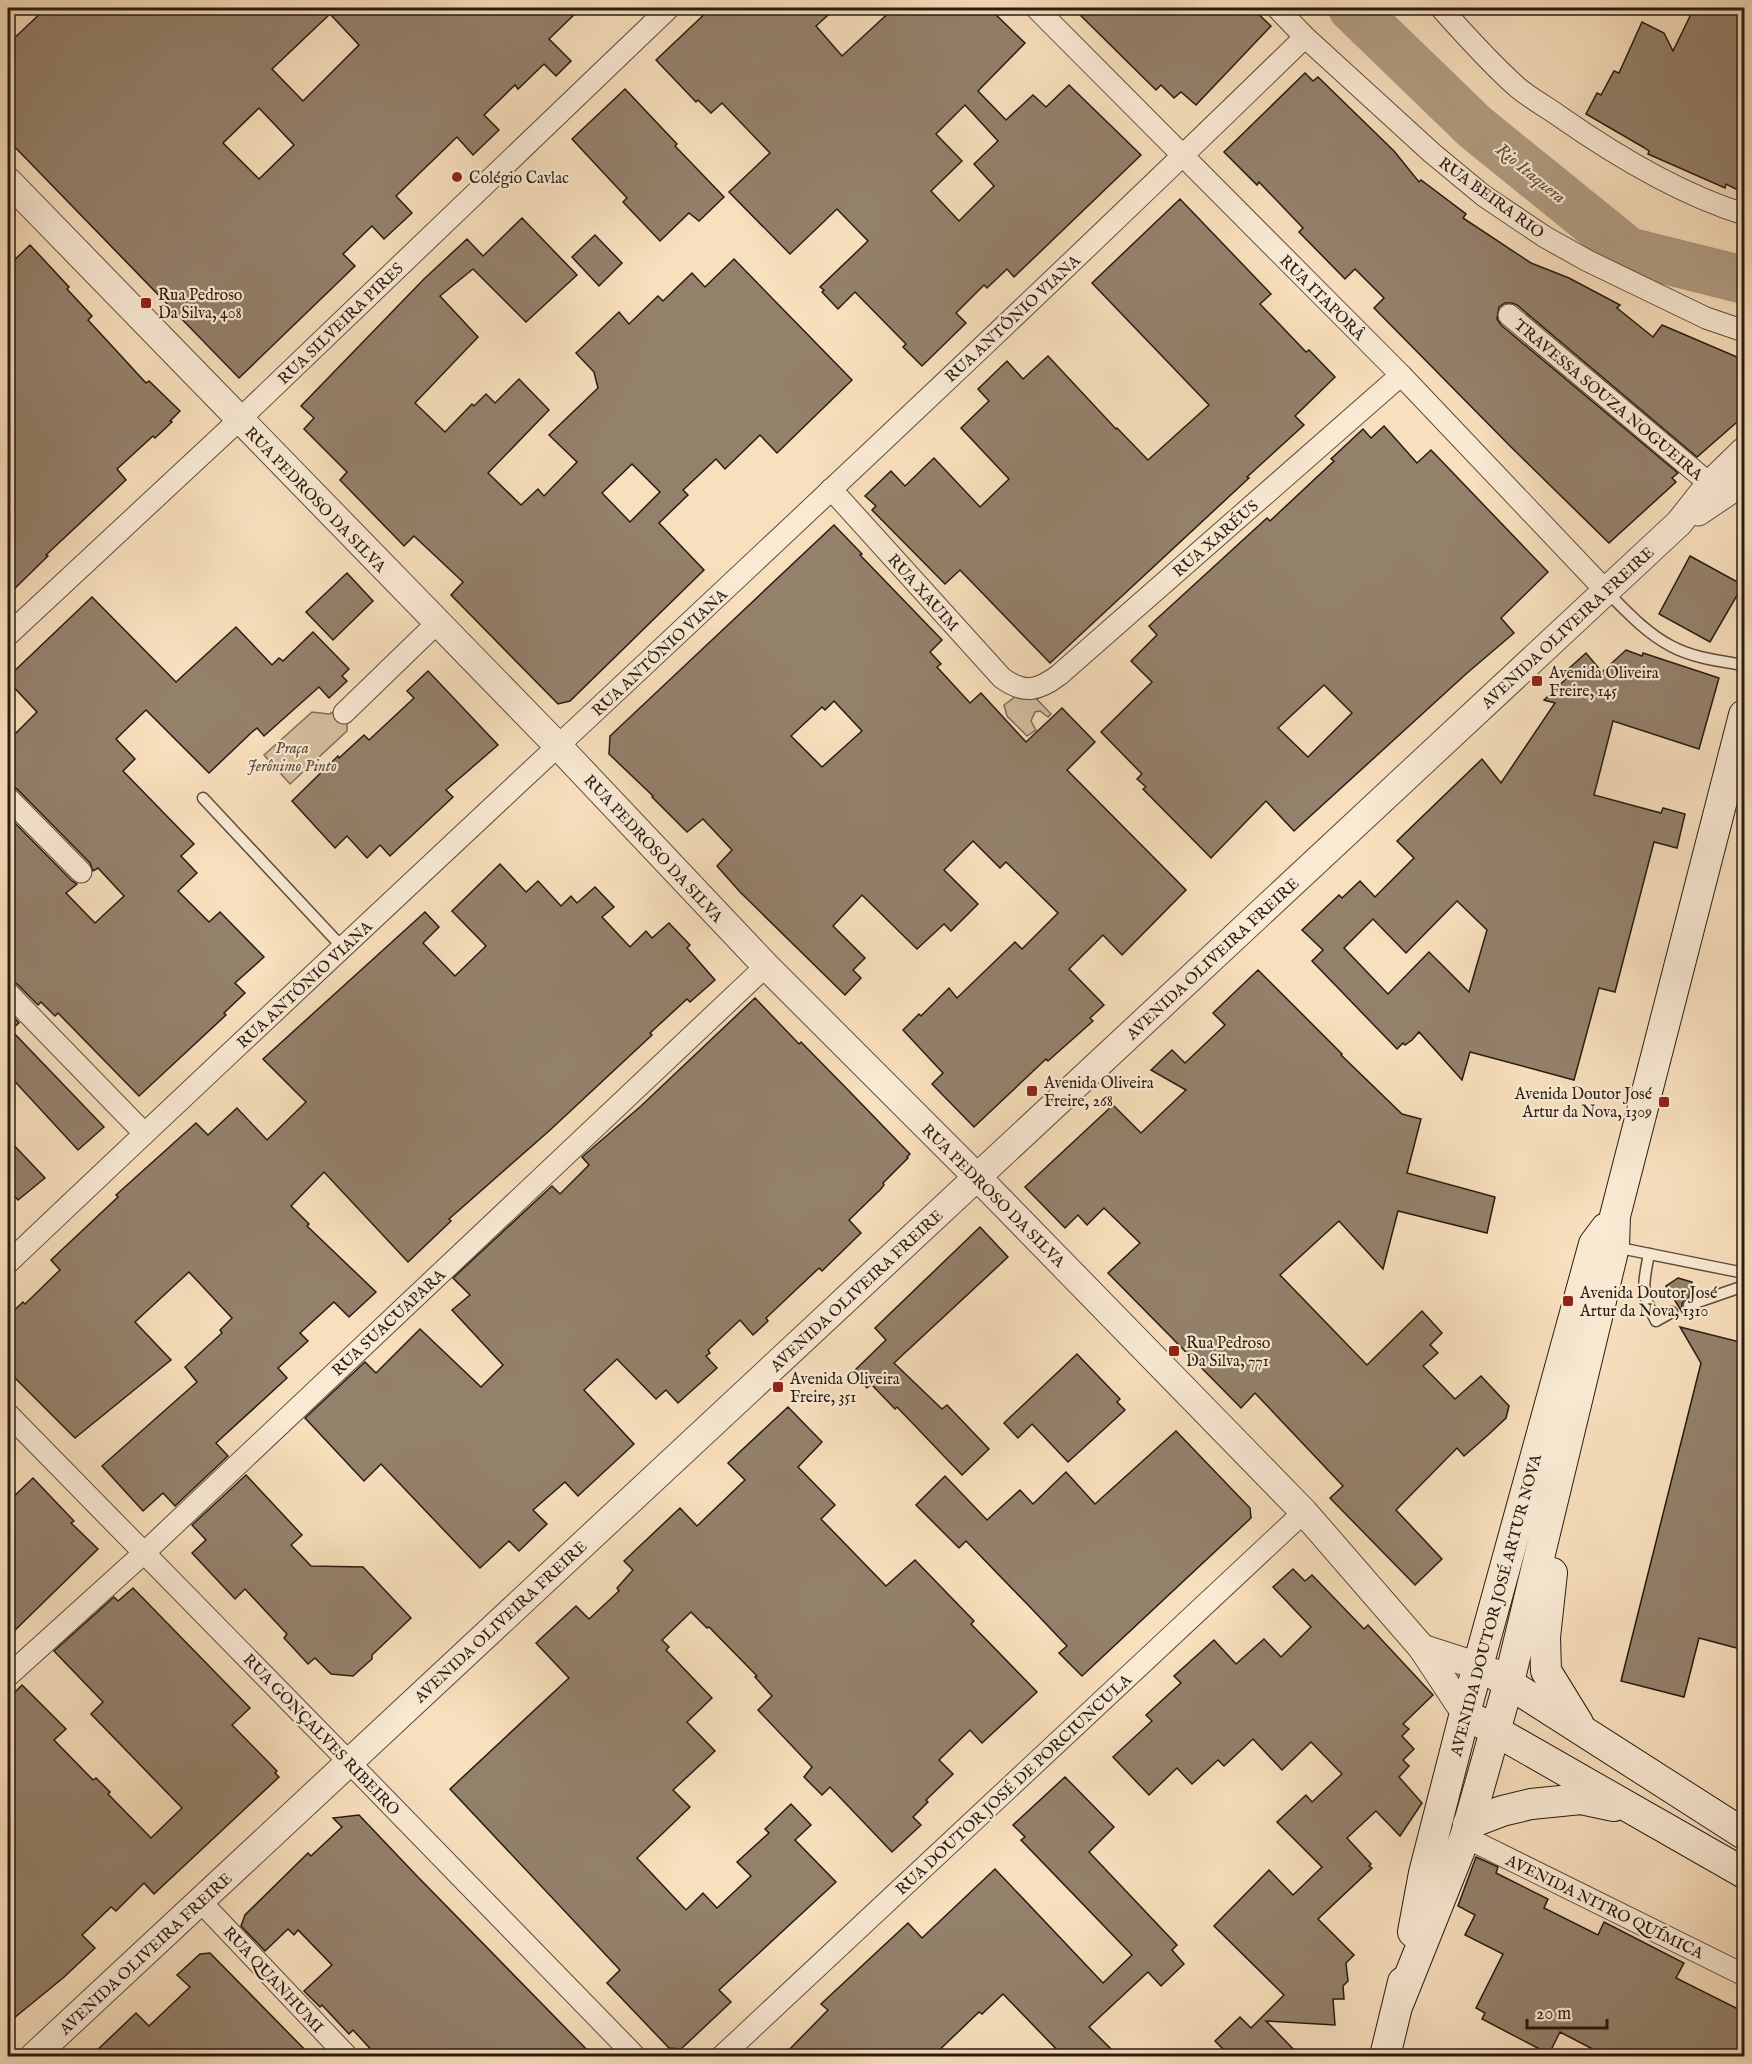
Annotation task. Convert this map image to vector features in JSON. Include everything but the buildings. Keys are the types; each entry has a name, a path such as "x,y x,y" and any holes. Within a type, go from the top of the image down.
{"main road":[{"name":"AVENIDA DOUTOR JOSÉ ARTUR NOVA","path":"1399,2002 1466,1831 1509,1682 1614,1247 1616,1216 1744,715"},
{"name":"AVENIDA DOUTOR JOSÉ ARTUR NOVA","path":"1385,2056 1399,2002 1424,1873 1465,1713 1594,1244 1616,1216"},
{"path":"1566,1450 1545,1637 1546,1671 1584,1733"},
{"path":"1478,1666 1509,1682 1584,1733 1744,1834"},
{"path":"1465,1713 1744,1873"},
{"path":"1466,1831 1502,1811 1531,1804 1581,1799 1634,1810"}],"street":[{"name":"RUA SILVEIRA PIRES","path":"8,635 239,420 669,8"},
{"name":"RUA ITAPORÂ","path":"1036,8 1401,375 1606,591"},
{"name":"RUA BEIRA RIO","path":"1277,8 1305,37 1432,153 1484,196 1545,237 1588,261 1706,318 1744,330"},
{"path":"1441,8 1518,88 1571,124 1654,174 1744,214"},
{"name":"RUA ANTÔNIO VIANA","path":"8,1263 144,1133 559,747 1183,156 1305,37"},
{"name":"RUA PEDROSO DA SILVA","path":"8,181 559,747 766,966 977,1177 1304,1512 1422,1648 1465,1713"},
{"name":"TRAVESSA SOUZA NOGUEIRA","path":"1509,315 1710,484"},
{"name":"RUA XARÉUS","path":"1022,689 1036,688 1059,675 1401,375"},
{"name":"AVENIDA OLIVEIRA FREIRE","path":"1679,524 1710,484 1744,451"},
{"name":"AVENIDA OLIVEIRA FREIRE","path":"34,2056 1606,591 1679,524 1744,481"},
{"name":"RUA XAUIM","path":"831,489 1002,678 1022,689"},
{"path":"344,713 437,623"},
{"path":"8,798 81,872"},
{"name":"RUA SUACUAPARA","path":"8,1676 144,1553 766,966"},
{"path":"8,993 144,1133"},
{"name":"RUA GONÇALVES RIBEIRO","path":"8,1414 635,2056"},
{"name":"RUA DOUTOR JOSÉ DE PORCIUNCULA","path":"722,2056 1304,1512"},
{"path":"1422,1648 1478,1666"},
{"name":"AVENIDA NITRO QUÍMICA","path":"1466,1831 1744,1975"},
{"name":"RUA QUANHUMI","path":"200,1901 347,2056"}],"lane":[{"path":"1606,591 1648,631 1671,646 1697,656 1744,665"},
{"path":"203,798 343,948"},
{"path":"1614,1247 1744,1273"},
{"path":"1648,1254 1643,1284 1647,1305 1656,1321 1672,1312"},
{"path":"1689,1305 1744,1286"}],"green space":[{"path":"1023,691 1034,696 1051,714 1048,717 1040,711 1035,712 1031,721 1036,730 1027,736 1007,716 1004,705"},
{"name":"Praça Jerônimo Pinto","path":"336,711 347,724 347,731 290,784 264,755 312,712 329,714"}],"waterway":[{"name":"Rio Itaquera","path":"1352,8 1475,127 1628,251 1744,280"}],"place":[{"name":"Colégio Cavlac","path":"457,177"},
{"name":"Rua Pedroso Da Silva, 408","path":"146,303"},
{"name":"Avenida Oliveira Freire, 145","path":"1537,681"},
{"name":"Avenida Oliveira Freire, 268","path":"1032,1091"},
{"name":"Avenida Doutor José Artur da Nova, 1309","path":"1664,1102"},
{"name":"Avenida Doutor José Artur da Nova, 1310","path":"1568,1301"},
{"name":"Rua Pedroso Da Silva, 771","path":"1174,1351"},
{"name":"Avenida Oliveira Freire, 351","path":"778,1387"}]}
